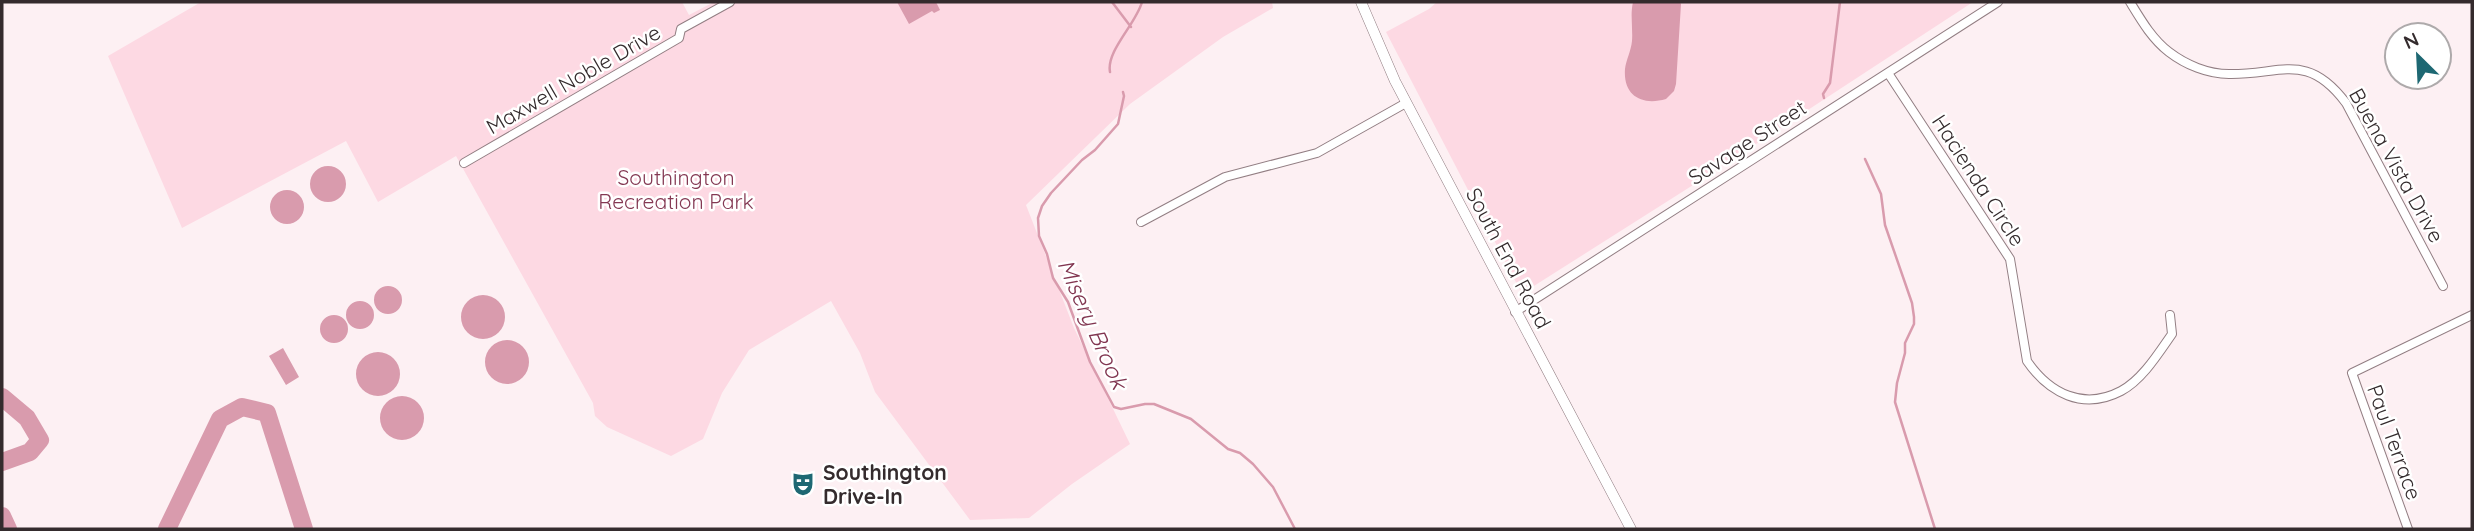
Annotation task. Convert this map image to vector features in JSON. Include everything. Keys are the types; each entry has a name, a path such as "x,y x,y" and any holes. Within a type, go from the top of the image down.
{"street":[{"name":"Maxwell Noble Drive","path":"464,163 679,38 681,29 730,2"},
{"name":"South End Road","path":"1361,2 1373,35 1406,103 1631,529"},
{"name":"Savage Street","path":"1515,312 1998,2"},
{"name":"Buena Vista Drive","path":"2130,2 2150,33 2167,51 2187,64 2209,72 2230,74 2293,68 2320,78 2334,88 2346,103 2443,286"},
{"name":"Hacienda Circle","path":"1888,73 2010,259 2027,361 2051,388 2068,396 2086,399 2102,398 2122,390 2140,374 2172,334 2170,315"},
{"path":"1141,222 1225,177 1317,153 1406,103"},
{"name":"Paul Terrace","path":"2408,529 2352,373 2472,315"}],"green space":[{"name":"Southington Recreation Park","path":"201,2 682,2 689,15 714,2 1272,2 1273,8 1223,37 1130,104 1026,205 1074,328 1130,444 1029,518 970,520 875,392 860,353 831,301 749,350 722,393 703,439 671,456 607,427 595,416 593,403 456,156 378,202 346,141 182,228 108,56"},
{"path":"1437,2 1973,2 1526,291 1520,290 1386,32"}],"shaded area":[{"path":"897,2 936,2 940,10 934,13 932,11 909,24"},
{"path":"1633,2 1681,4 1676,84 1674,91 1666,99 1642,100 1627,86 1625,69 1632,41"},
{"path":"328,166 341,171 346,184 341,197 328,202 315,197 310,184 315,171"},
{"path":"287,190 299,195 304,207 299,219 287,224 275,219 270,207 275,195"},
{"path":"388,286 398,290 402,300 398,310 388,314 378,310 374,300 378,290"},
{"path":"483,295 499,301 505,317 499,333 483,339 467,333 461,317 467,301"},
{"path":"360,301 370,305 374,315 370,325 360,329 350,325 346,315 350,305"},
{"path":"334,315 344,319 348,329 344,339 334,343 324,339 320,329 324,319"},
{"path":"507,340 523,346 529,362 523,378 507,384 491,378 485,362 491,346"},
{"path":"283,348 299,377 286,385 269,356"},
{"path":"378,352 394,358 400,374 394,390 378,396 362,390 356,374 362,358"},
{"path":"402,396 418,402 424,418 418,434 402,440 386,434 380,418 386,402"}],"waterway":[{"path":"1112,2 1131,27"},
{"name":"Misery Brook","path":"1110,72 1112,55 1142,2"},
{"path":"1824,98 1823,94 1830,83 1840,2"},
{"name":"Misery Brook","path":"1123,92 1118,124 1051,193 1042,206 1038,218 1039,236 1053,278 1068,302 1090,362 1114,407 1121,409 1154,404 1191,419 1228,449 1240,453 1253,464 1273,487 1295,529"},
{"path":"1865,159 1881,194 1885,225 1912,303 1914,324 1905,343 1895,402 1935,529"},
{"path":"2,397 27,418 40,440 30,452 2,462"},
{"path":"167,529 220,419 242,407 267,413 304,529"},
{"path":"2,516 8,529"}],"place":[{"name":"Southington Drive-In","path":"803,484"}]}
